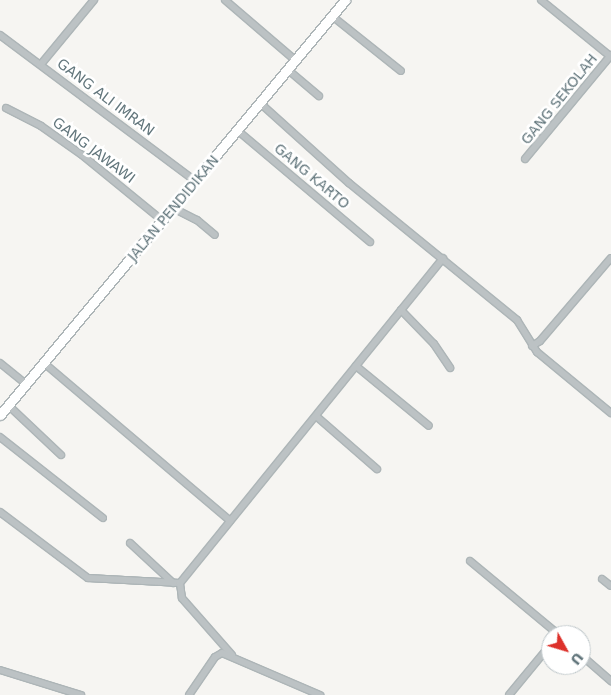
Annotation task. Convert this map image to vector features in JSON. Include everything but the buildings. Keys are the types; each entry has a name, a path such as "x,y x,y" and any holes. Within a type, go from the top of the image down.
{"main road":[{"name":"JALAN PENDIDIKAN","path":"0,415 345,0"}],"street":[{"path":"42,64 94,0"},
{"path":"225,0 295,60"},
{"path":"541,0 610,55"},
{"path":"332,16 402,72"},
{"name":"GANG ALI IMRAN","path":"0,35 31,59 42,64 195,181"},
{"name":"GANG SEKOLAH","path":"526,159 610,55"},
{"path":"287,69 318,96"},
{"path":"260,103 349,183 517,320 532,346 611,413"},
{"name":"GANG JAWAWI","path":"6,108 41,126 89,160 162,221"},
{"name":"GANG KARTO","path":"237,130 370,242"},
{"path":"173,208 197,220 215,235"},
{"path":"180,588 230,521 442,258"},
{"path":"532,346 540,341 611,258"},
{"path":"401,310 434,344 450,368"},
{"path":"0,363 26,384"},
{"path":"44,363 230,521"},
{"path":"356,366 429,426"},
{"path":"8,405 61,455"},
{"path":"316,416 377,469"},
{"path":"0,437 103,518"},
{"path":"0,512 88,578 172,583"},
{"path":"130,542 172,583 180,588 232,655"},
{"path":"470,561 547,625"},
{"path":"602,579 611,586"},
{"path":"189,695 215,657 222,653 232,655 320,695"},
{"path":"509,695 541,656"},
{"path":"591,664 611,682"},
{"path":"0,670 81,695"}]}
